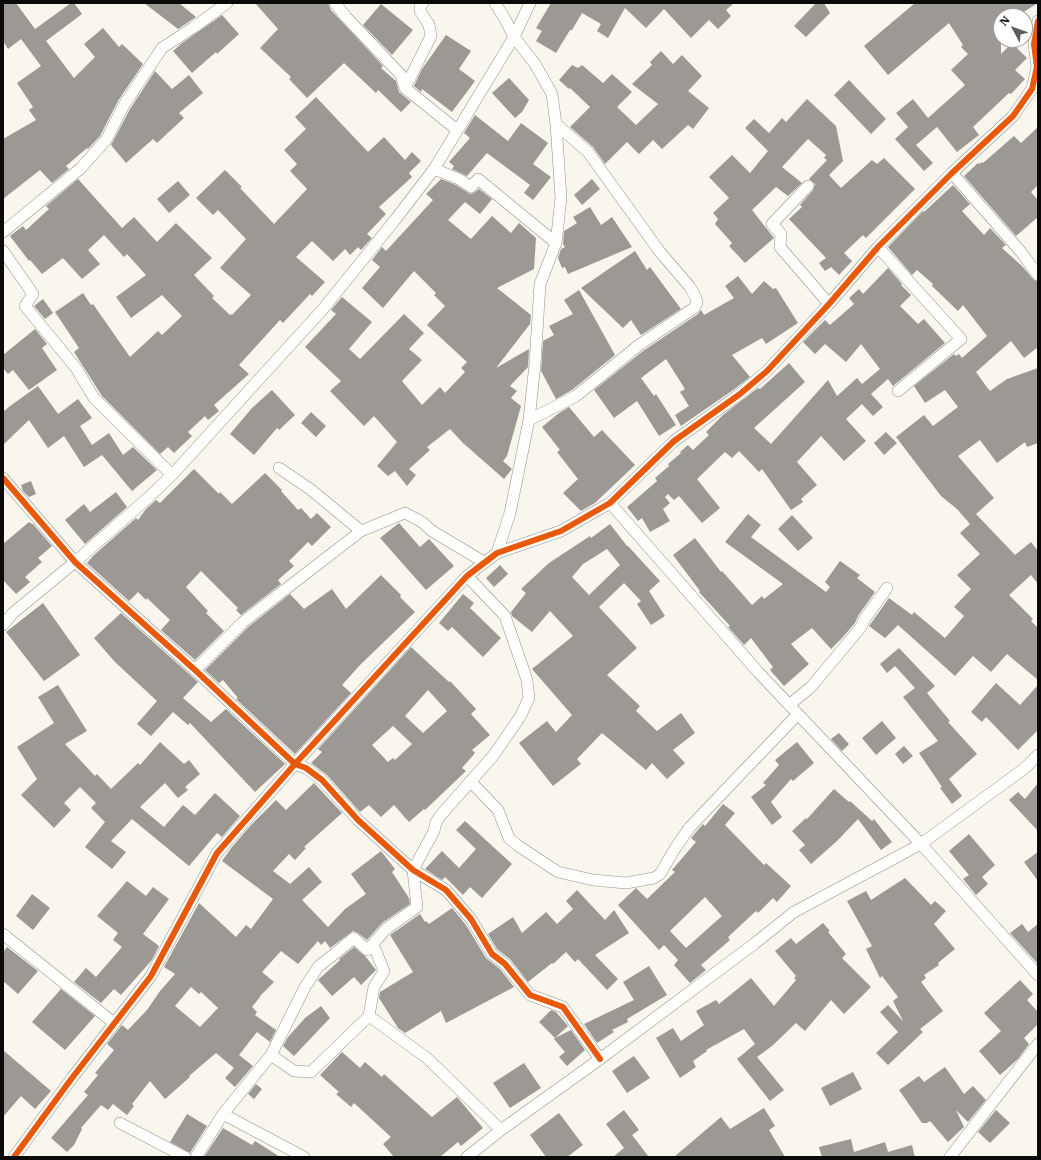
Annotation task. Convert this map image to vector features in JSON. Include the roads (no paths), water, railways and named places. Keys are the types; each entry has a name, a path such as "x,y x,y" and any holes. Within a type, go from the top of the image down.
{"street":[{"path":"3,232 80,169 106,140 124,105 162,48 227,3"},
{"path":"335,3 346,17 401,75 405,88 458,130"},
{"path":"405,88 431,36 430,24 420,11 420,7 423,3"},
{"path":"495,3 514,37 535,64 552,94 556,124 561,198 556,243 540,284 535,364 529,420 510,512 497,553"},
{"path":"3,625 13,613 75,562 172,475 323,309 434,169 514,37 530,3"},
{"path":"14,1157 72,1078 151,976 217,853 295,764 467,576 497,553 561,531 610,503 674,441 740,394 767,370 878,247 952,173 1013,116 1032,89 1037,67 1034,44 1038,21"},
{"path":"529,420 576,396 639,345 694,308 696,303 696,298 690,287 660,252 588,152 556,124"},
{"path":"434,169 459,179 471,187 478,179 556,243"},
{"path":"952,173 1038,275"},
{"path":"808,186 772,224 781,234 780,247 828,304"},
{"path":"878,247 961,339 898,391"},
{"path":"3,251 33,294 25,306 76,368 94,398 172,475"},
{"path":"279,468 310,489 361,532"},
{"path":"3,478 75,562 195,670 295,764 306,768 322,780 358,820 413,870 446,890 471,920 492,954 505,964 530,995 563,1007 600,1059"},
{"path":"610,503 759,673 921,844 1038,975"},
{"path":"195,670 244,622 361,532 405,512 422,522 432,531 484,562"},
{"path":"196,1157 223,1114 271,1055 305,987 318,967 354,938 367,950 386,929 417,907 413,870 434,831 436,822 493,756 520,717 529,698 527,680 505,616 467,576"},
{"path":"790,705 811,687 861,627 864,620 887,588"},
{"path":"470,781 498,810 509,838 558,872 593,880 626,883 654,878 660,874 690,827 798,714"},
{"path":"467,1157 501,1130 600,1059 754,944 794,912 921,844 1025,768 1038,755"},
{"path":"3,934 114,1023"},
{"path":"271,1055 294,1071 311,1072 369,1016 374,987 384,971 373,944"},
{"path":"369,1016 428,1058 501,1130"},
{"path":"950,1157 1038,1044"},
{"path":"223,1114 303,1155 304,1157"},
{"path":"120,1123 185,1157"}]}
